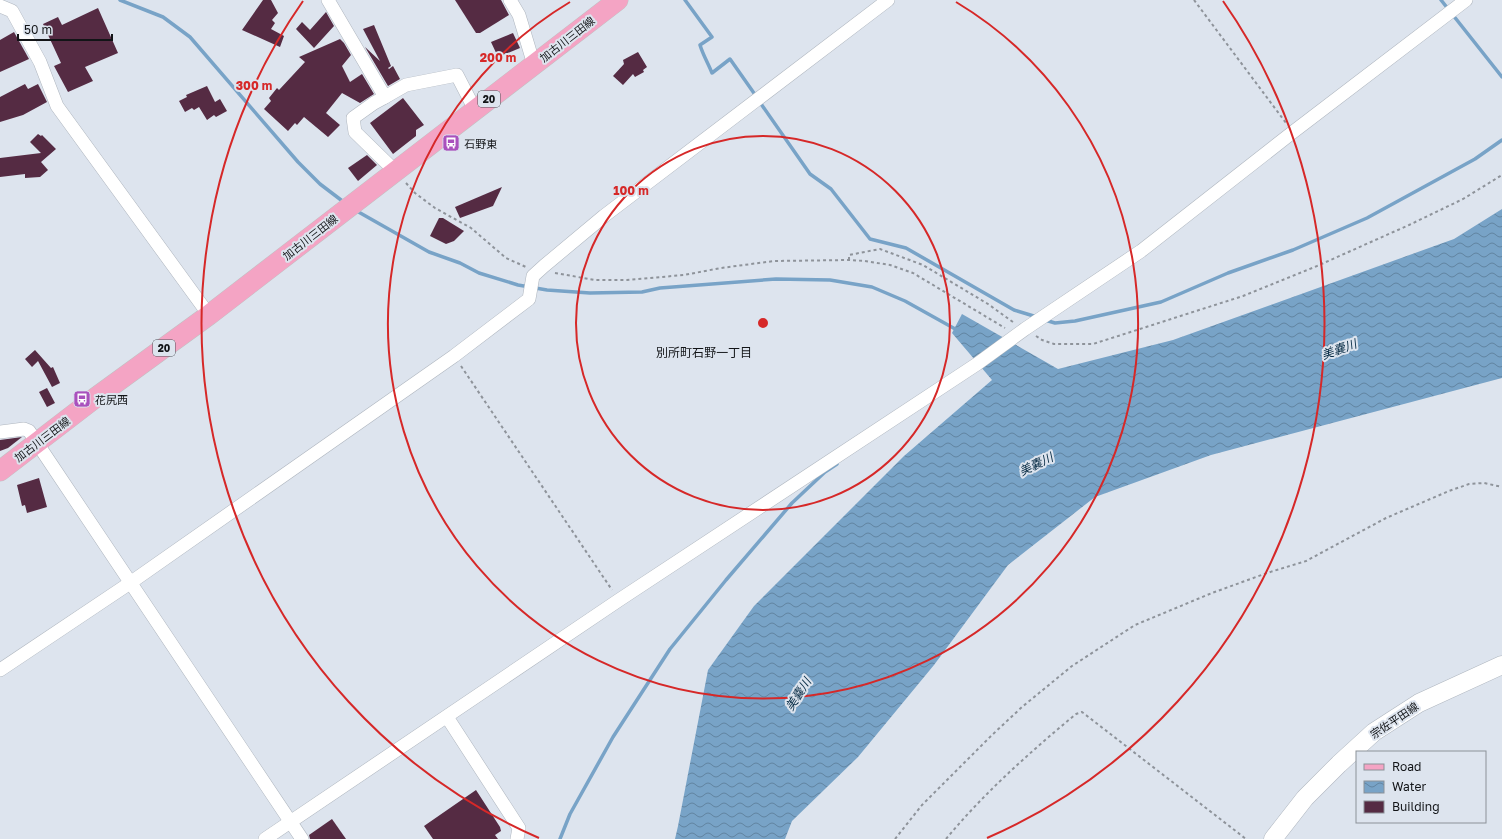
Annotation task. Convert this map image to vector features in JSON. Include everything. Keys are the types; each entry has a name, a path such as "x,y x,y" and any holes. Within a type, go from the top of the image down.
{"main road":[{"name":"加古川三田線","path":"0,471 209,315 618,0"},
{"name":"宗佐平田線","path":"1273,839 1305,798 1374,732 1419,703 1502,665"}],"street":[{"path":"328,0 385,97"},
{"path":"510,0 519,15 534,65"},
{"path":"0,670 130,583 454,356 529,299 538,271 604,216 888,0"},
{"path":"265,839 448,717 619,600 977,364 1017,335 1142,251 1293,132 1466,0"},
{"path":"0,6 12,11 40,62 57,106 209,315"},
{"path":"395,171 355,132 353,118 374,102 406,85 457,75 475,110"},
{"path":"0,432 24,429 29,431 302,839"},
{"path":"448,717 519,828 517,839"}],"path":[{"path":"1194,0 1293,132"},
{"path":"395,171 415,193 435,208 471,228 506,258 538,271 595,280 627,280 684,275 721,268 774,261 849,260 890,265 913,273 1017,335 1054,344 1093,344 1243,296 1317,266 1409,225 1463,199 1502,175"},
{"path":"849,260 849,255 880,249 924,265 988,304 1017,335"},
{"path":"454,356 619,600"},
{"path":"895,839 922,805 1022,707 1072,666 1135,625 1212,593 1267,573 1306,561 1386,518 1449,491 1468,484 1484,483 1502,487"},
{"path":"946,839 965,816 1044,741 1076,714 1082,712 1246,839"}],"water":[{"name":"美嚢川","path":"1502,209 1502,378 1211,455 1095,497 1008,565 934,665 858,757 792,821 785,839 675,839 708,670 754,606 904,456 992,380 952,333 962,314 1058,369 1173,340 1454,239"}],"building":[{"path":"263,0 271,0 278,13 272,20 275,23 271,29 284,36 280,47 242,30"},
{"path":"455,0 501,0 509,15 480,33 476,33"},
{"path":"98,8 118,53 85,67 93,81 68,92 54,66 61,63 43,24 58,17 62,25"},
{"path":"326,12 334,26 314,48 296,29 302,22 310,30"},
{"path":"374,25 391,66 388,68 389,69 393,66 400,79 388,86 365,47 380,61 363,29"},
{"path":"14,32 29,59 0,72 0,40"},
{"path":"513,33 520,48 498,57 491,42"},
{"path":"340,39 351,55 342,66 350,82 362,74 374,94 360,103 342,93 326,113 340,125 328,137 304,117 297,125 295,123 288,131 264,109 271,101 269,98 277,88 279,90 305,62 299,57"},
{"path":"638,52 647,67 643,70 644,72 635,77 633,74 623,85 613,76 624,64 623,60"},
{"path":"25,84 28,89 38,84 47,102 23,115 0,122 0,97"},
{"path":"207,86 215,102 220,99 227,111 216,117 214,115 207,120 199,107 194,110 192,108 185,112 179,101 187,97 186,95"},
{"path":"403,98 424,125 416,130 416,136 393,154 370,123"},
{"path":"38,134 41,136 42,135 56,149 41,162 48,170 40,177 25,178 25,174 0,177 0,158 41,153 30,142"},
{"path":"367,155 377,165 358,181 348,168"},
{"path":"502,187 493,206 460,218 455,207"},
{"path":"439,218 443,218 464,231 454,241 446,244 430,236"},
{"path":"35,350 51,368 53,367 60,383 52,387 38,361 32,367 25,359"},
{"path":"47,388 55,403 47,407 39,392"},
{"path":"22,437 8,448 0,451 0,440"},
{"path":"39,478 47,507 27,513 25,505 22,506 17,485"},
{"path":"476,790 500,827 501,831 495,835 498,839 433,839 424,826"},
{"path":"332,819 346,839 310,839 309,835"}],"waterway":[{"path":"120,0 163,17 190,37 298,162 320,184 345,203"},
{"path":"685,0 712,37 700,45 712,73 730,59 756,96"},
{"path":"1441,0 1502,77"},
{"path":"759,101 810,174 831,189 870,239 906,248 1014,310 1037,317"},
{"path":"1045,320 1055,323 1075,321 1161,302 1228,273 1293,250 1367,218 1475,159 1502,140"},
{"path":"355,210 429,252 460,263 479,273 518,285 547,290 590,293 642,292 660,288 776,279 830,280 872,287 905,301 957,330"},
{"path":"560,839 570,814 613,737 670,649 726,580 792,503 825,472 837,464"}],"place":[{"name":"石野東","path":"451,143"},
{"name":"花尻西","path":"82,399"}],"district":[{"name":"別所町石野一丁目","path":"704,352"}]}
